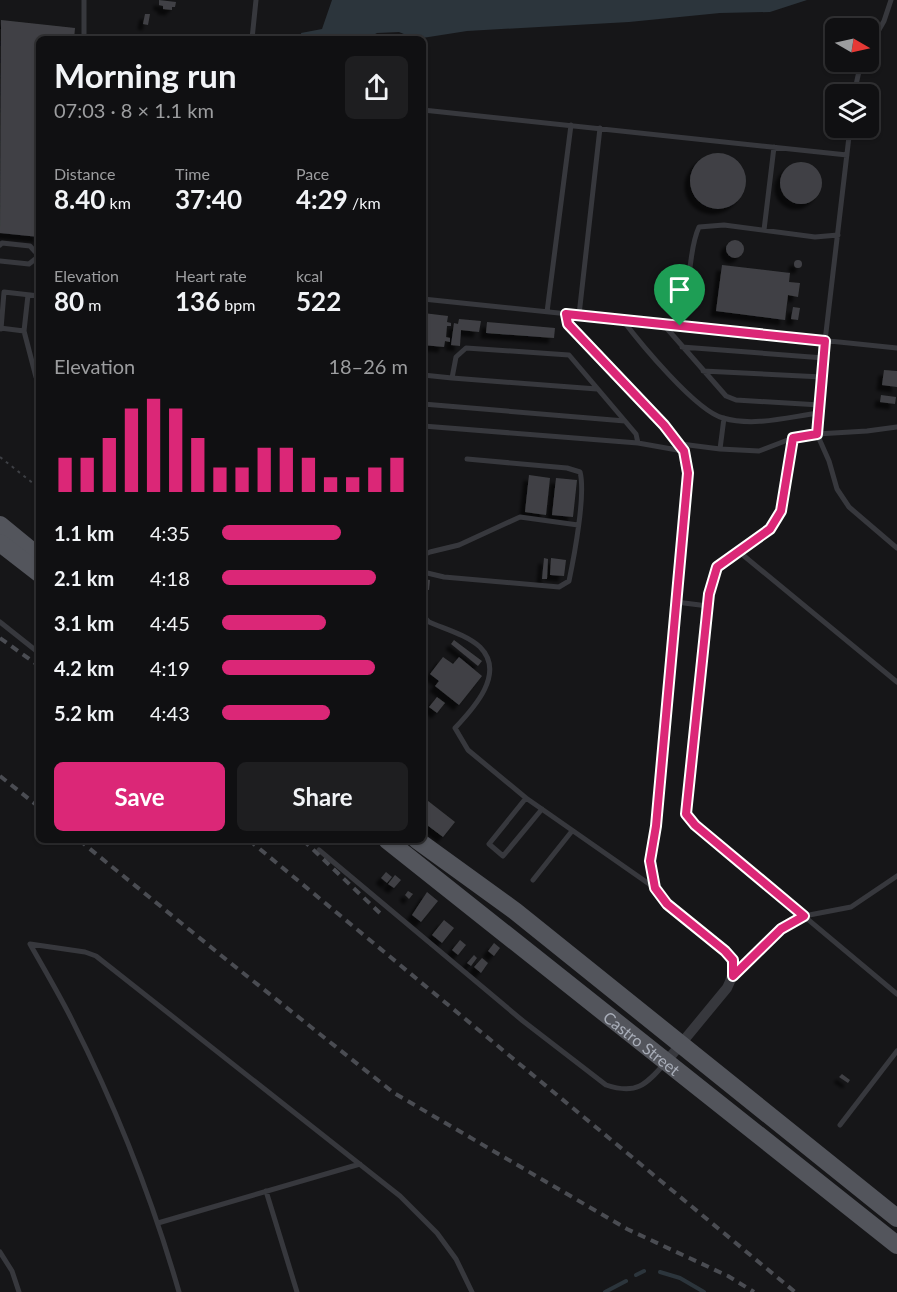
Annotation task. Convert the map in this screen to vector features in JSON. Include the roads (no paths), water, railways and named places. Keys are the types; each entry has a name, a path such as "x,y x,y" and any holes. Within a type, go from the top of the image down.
{"main road":[{"path":"0,525 36,555"},
{"path":"0,543 36,571"},
{"name":"Castro Street","path":"391,843 897,1245"},
{"name":"Castro Street","path":"421,843 515,911 897,1218"}],"street":[{"path":"566,314 568,324 664,425 681,447 688,473 656,826 650,861 655,888 667,904 733,960 733,976 727,988 666,1062"}],"lane":[{"path":"84,0 84,36"},
{"path":"252,36 256,0"},
{"path":"879,30 891,0 897,2"},
{"path":"426,110 847,155"},
{"path":"547,312 571,125"},
{"path":"579,315 600,128"},
{"path":"849,138 825,341 817,434 829,461 837,489 849,507 897,548"},
{"path":"764,230 774,147"},
{"path":"680,326 692,241 699,227 724,225 815,237 838,235"},
{"path":"1,244 30,246 36,253"},
{"path":"0,261 29,264 36,258"},
{"path":"24,331 0,328 4,292 36,296"},
{"path":"28,295 24,331 36,377"},
{"path":"426,299 897,348"},
{"path":"622,320 644,350 709,412 724,418 760,422 819,413"},
{"path":"663,324 721,392 736,400 820,405"},
{"path":"682,346 824,358"},
{"path":"452,378 456,357 466,348 569,355 636,434 638,443"},
{"path":"703,371 822,377"},
{"path":"426,375 597,389"},
{"path":"426,404 625,421"},
{"path":"720,448 724,418"},
{"path":"426,426 759,451 793,438 897,427"},
{"path":"793,438 781,511 770,529 717,567 708,606 686,814 695,825 897,994"},
{"path":"426,573 444,577 559,587 569,581 578,525 582,480 579,472 567,468 467,459"},
{"path":"426,554 459,545 520,517 578,525"},
{"path":"738,551 897,682"},
{"path":"676,602 708,606"},
{"path":"426,619 479,646 489,659 489,679 485,688 476,706 455,728 468,750 526,798 655,888"},
{"path":"0,622 36,651"},
{"path":"526,798 489,844 503,856 542,809"},
{"path":"533,880 572,831"},
{"path":"320,850 523,1021 606,1085 620,1090 642,1086 655,1076 666,1062"},
{"path":"733,976 781,929 804,916 851,907 897,876"},
{"path":"179,1292 158,1223 131,1150 72,1019 30,944 85,952 96,957 360,1164 400,1196 437,1233 456,1259 472,1292"},
{"path":"840,1125 897,1051"},
{"path":"158,1223 360,1164"},
{"path":"266,1191 297,1292"},
{"path":"0,1252 12,1271 19,1292"}],"waterway":[{"path":"636,1275 644,1271"},
{"path":"660,1272 680,1278 704,1292"},
{"path":"605,1292 626,1281"}],"railway":[{"path":"0,638 36,664"},
{"path":"0,776 36,805"},
{"path":"83,843 394,1093 627,1229 728,1276 754,1292"},
{"path":"253,843 795,1292"},
{"path":"306,843 384,917"}]}
